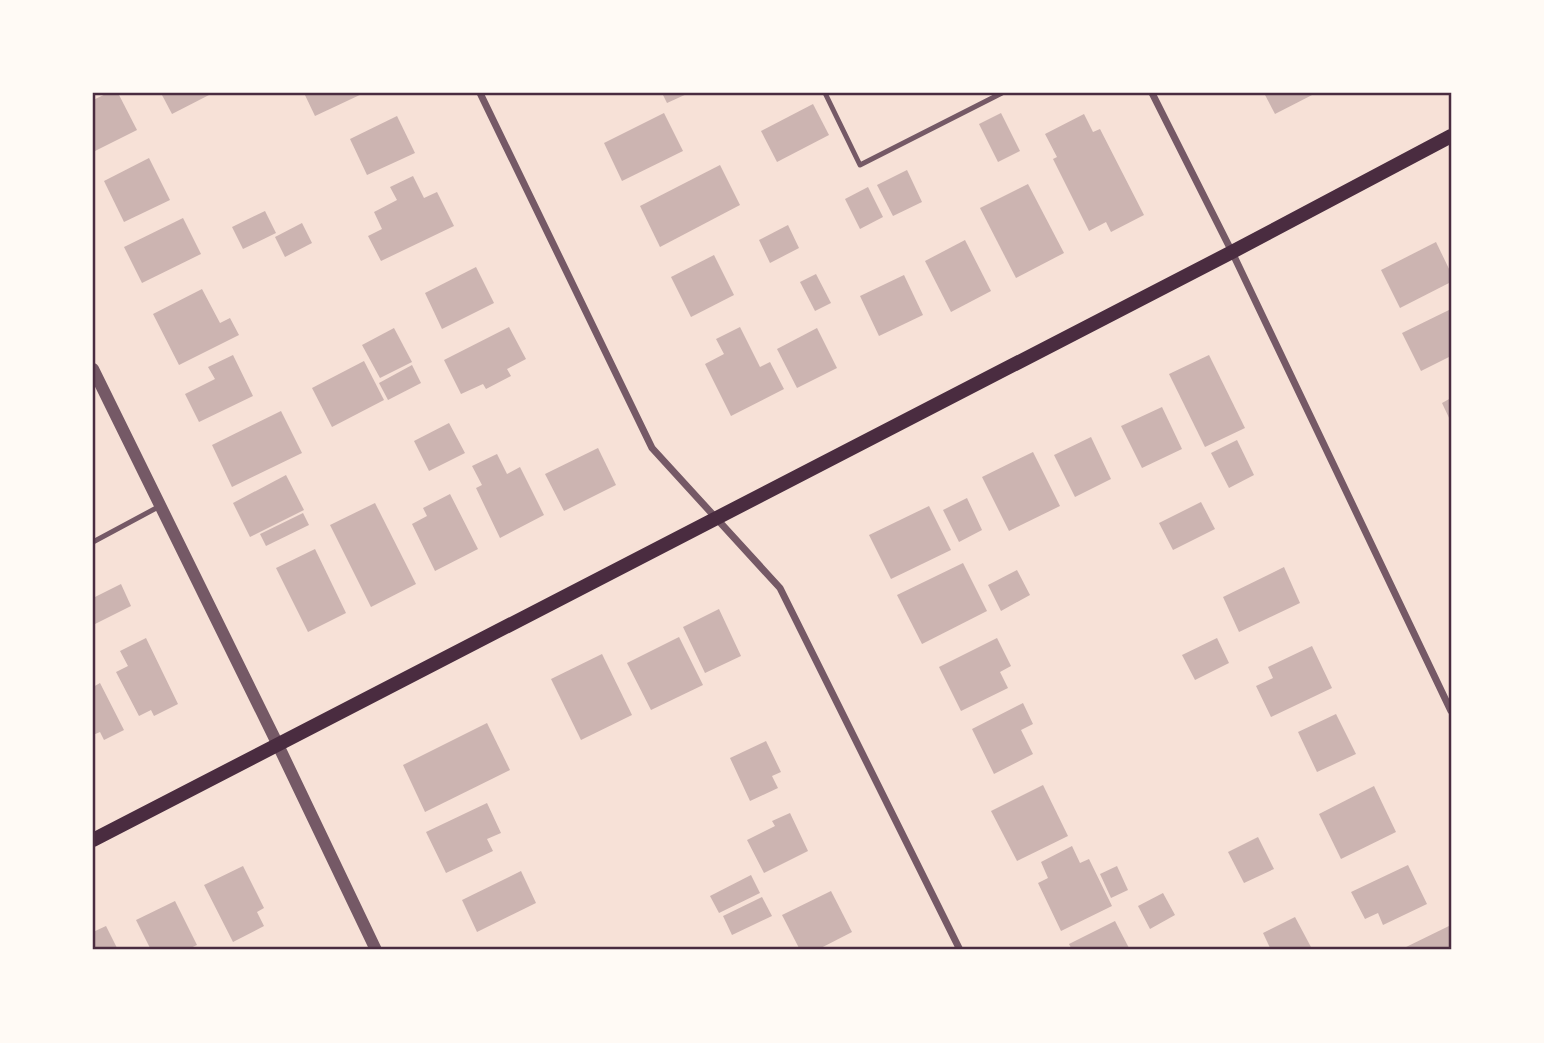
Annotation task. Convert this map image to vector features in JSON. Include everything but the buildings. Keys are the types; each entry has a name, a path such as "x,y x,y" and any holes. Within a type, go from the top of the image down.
{"main road":[{"path":"93,840 1232,252 1451,136"}],"street":[{"path":"480,93 652,448 780,587 960,950"},
{"path":"1152,93 1232,252 1451,711"},
{"path":"93,369 376,950"}],"lane":[{"path":"825,93 860,165 1002,93"},
{"path":"93,542 160,506"}]}
